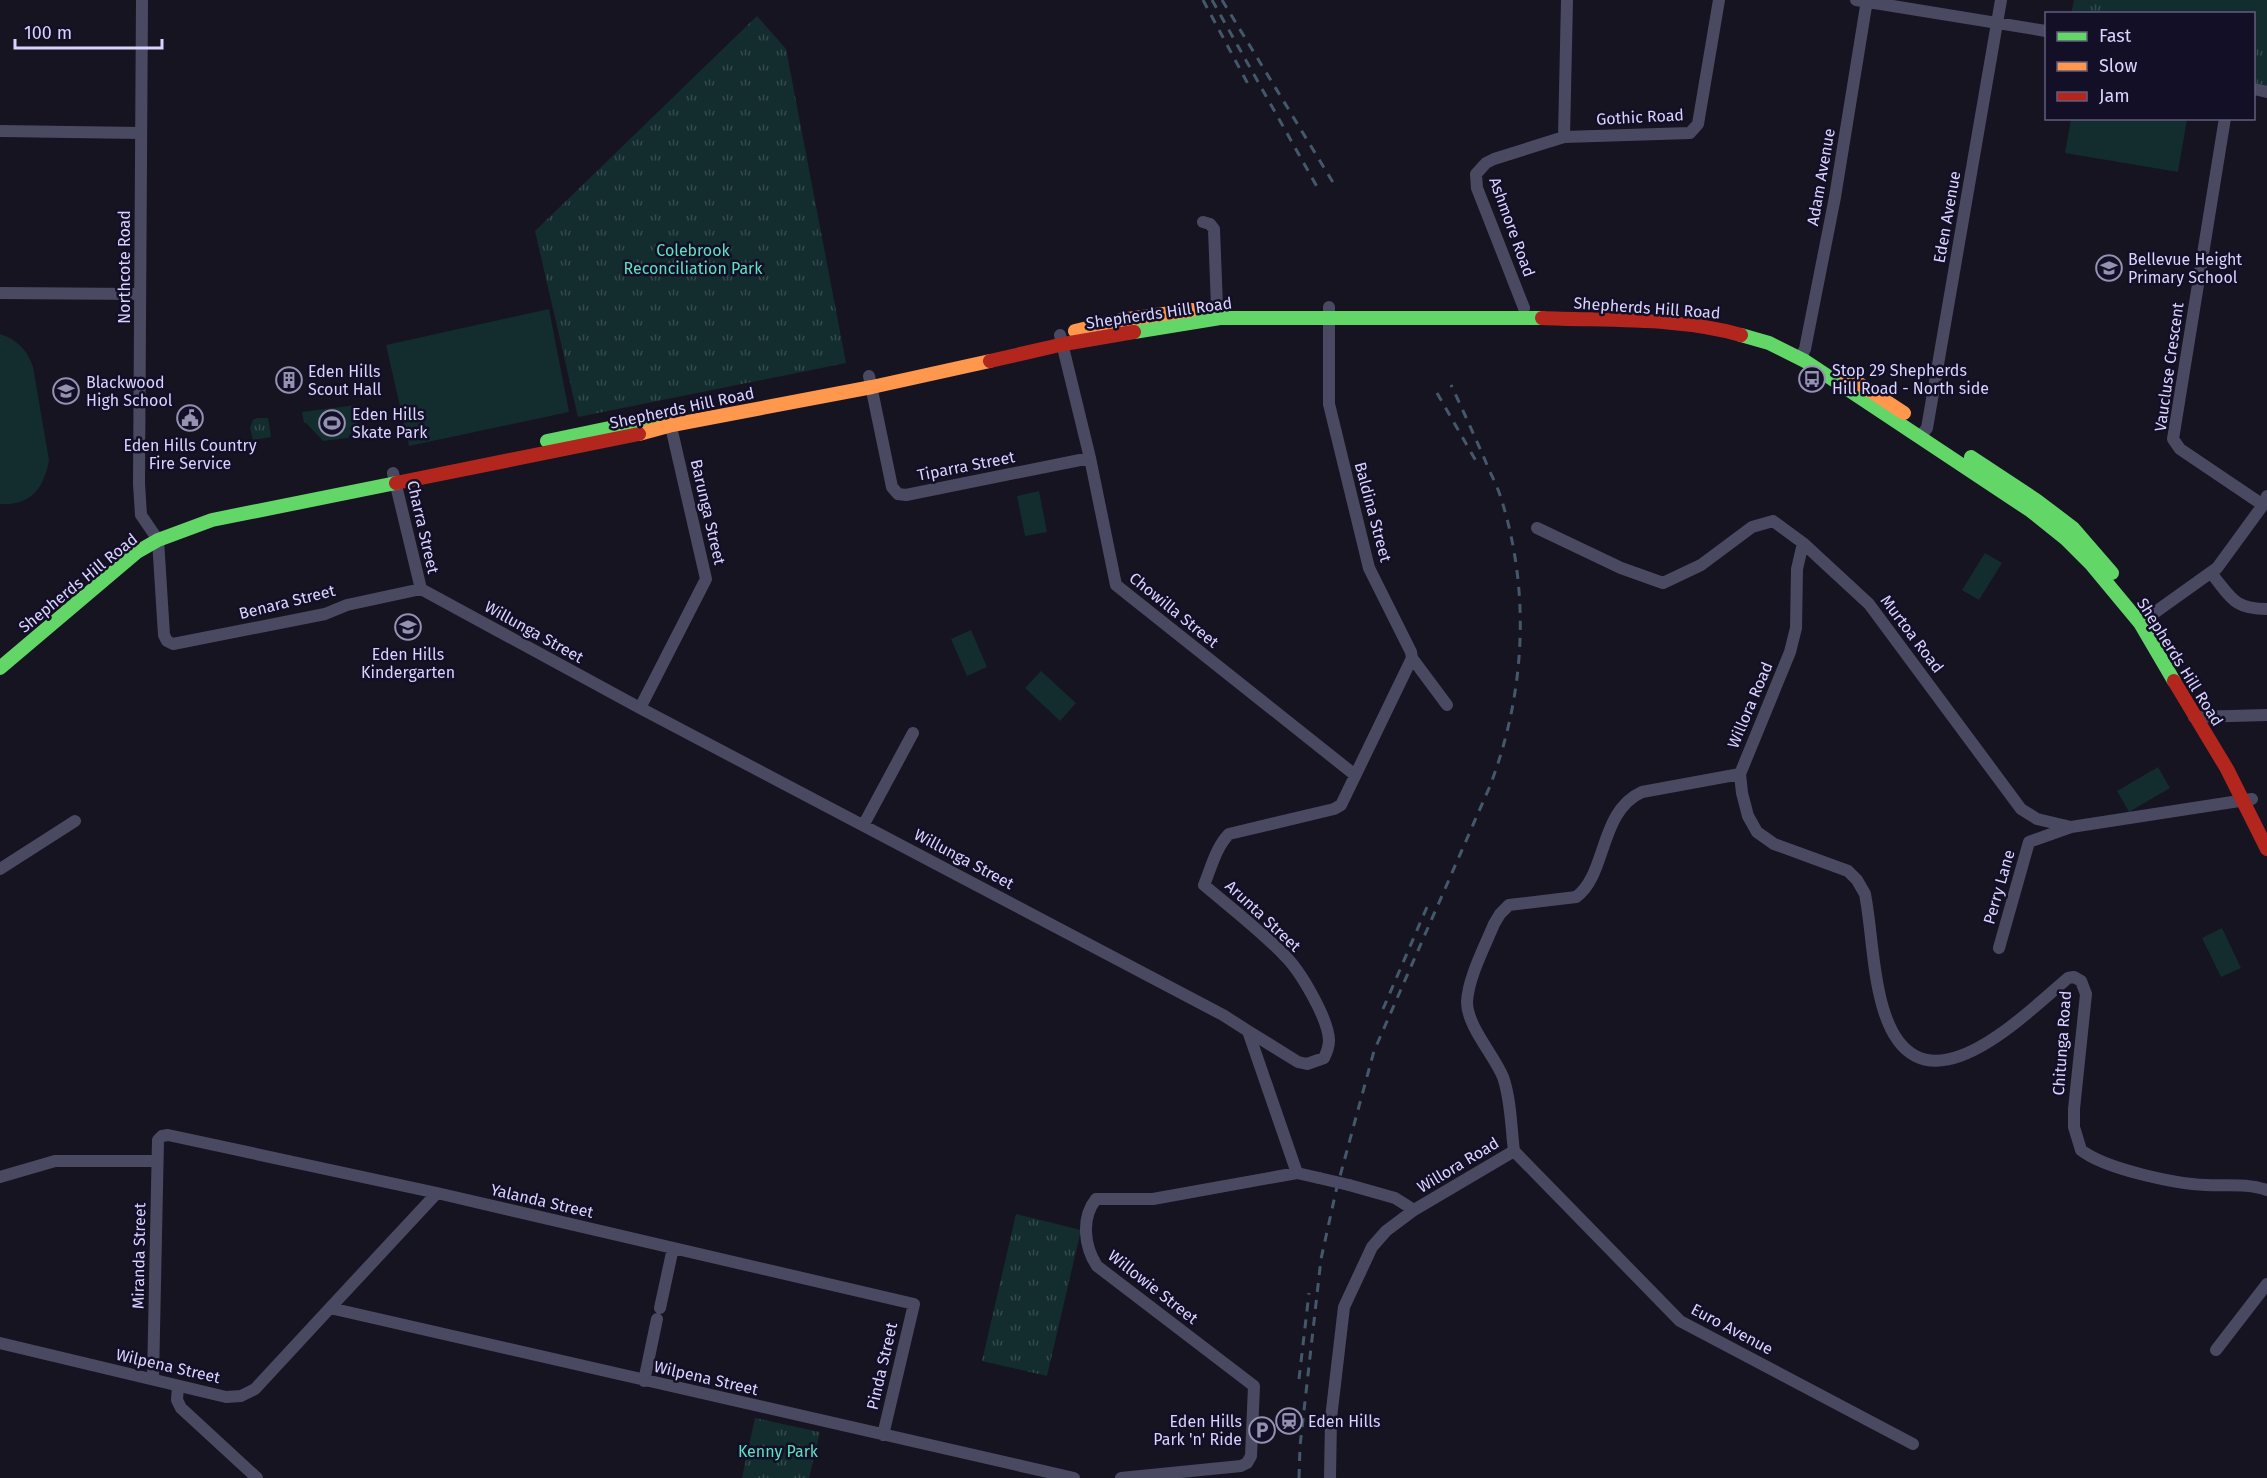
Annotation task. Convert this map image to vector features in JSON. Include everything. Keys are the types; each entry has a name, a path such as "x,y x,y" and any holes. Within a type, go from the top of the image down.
{"main road":[{"name":"Shepherds Hill Road","path":"1061,340 1121,320 1217,307 1682,324 1725,330 1802,354"},
{"name":"Shepherds Hill Road","path":"0,655 107,564 155,536 208,510 394,478 1061,340 1220,318 1329,312 1524,308 1678,314 1727,319 1770,332 1802,354 1865,386 1923,433 2066,539 2144,621 2247,800 2267,830"},
{"name":"Shepherds Hill Road","path":"0,668 155,536"},
{"name":"Shepherds Hill Road","path":"2247,800 2267,849"}],"street":[{"name":"Northcote Road","path":"142,0 139,294 140,505 141,515 155,536"},
{"path":"1564,136 1567,0"},
{"name":"Gothic Road","path":"1564,136 1690,133 1698,124 1719,0"},
{"name":"Eden Avenue","path":"1923,433 2001,0"},
{"path":"1864,1 2045,31"},
{"name":"Adam Avenue","path":"1802,354 1835,197 1864,1"},
{"name":"Vaucluse Crescent","path":"2225,120 2173,439 2180,449 2265,500"},
{"path":"0,131 141,133"},
{"name":"Ashmore Road","path":"1524,308 1477,188 1476,174 1486,163 1494,159 1564,136"},
{"path":"1203,222 1210,224 1214,229 1217,307"},
{"path":"0,293 139,294"},
{"name":"Baldina Street","path":"1329,312 1329,404 1369,568 1412,658 1447,705"},
{"name":"Chowilla Street","path":"1061,340 1090,458 1116,585 1355,775"},
{"name":"Tiparra Street","path":"870,381 892,487 898,494 906,495 1090,458"},
{"name":"Barunga Street","path":"640,708 706,579 670,420"},
{"name":"Charra Street","path":"394,478 421,589"},
{"path":"2144,621 2217,568 2265,500"},
{"name":"Murtoa Road","path":"1537,528 1621,568 1663,583 1701,565 1752,527 1773,521 1803,543 1869,604 2021,809 2037,819 2071,827 2247,800"},
{"name":"Benara Street","path":"155,536 164,635 167,641 173,644 325,614 346,605 421,589"},
{"name":"Willora Road","path":"1330,1478 1331,1418 1344,1307 1357,1276 1377,1240 1414,1210 1514,1151 1507,1090 1496,1062 1470,1017 1467,1004 1469,988 1494,924 1509,905 1569,899 1582,893 1588,885 1618,813 1631,797 1642,792 1740,774 1790,652 1796,628 1797,569 1803,543"},
{"path":"2211,573 2237,604 2248,609 2267,609"},
{"name":"Willunga Street","path":"421,589 640,708 1223,1015 1248,1031"},
{"path":"1355,775 1412,658"},
{"path":"2199,717 2267,715"},
{"path":"864,824 913,733"},
{"name":"Chitunga Road","path":"1740,774 1748,816 1757,832 1774,844 1848,871 1857,880 1865,894 1883,1008 1891,1028 1904,1048 1927,1061 1961,1057 1988,1044 2068,978 2074,976 2082,981 2086,994 2074,1109 2074,1126 2081,1150 2100,1161 2175,1181 2189,1184 2246,1186 2267,1190"},
{"name":"Arunta Street","path":"1248,1031 1298,1062 1307,1064 1324,1058 1328,1049 1329,1038 1323,1017 1286,956 1204,885 1213,861 1229,834 1334,809 1341,805 1355,775"},
{"path":"0,869 75,821"},
{"name":"Perry Lane","path":"1999,948 2029,842 2071,827"},
{"path":"1248,1031 1297,1173 1395,1198 1414,1210"},
{"name":"Miranda Street","path":"153,1379 157,1161 158,1140 162,1136"},
{"name":"Yalanda Street","path":"162,1136 180,1137 437,1193 914,1304"},
{"name":"Euro Avenue","path":"1514,1151 1680,1321 1913,1444"},
{"path":"0,1177 55,1161 157,1161"},
{"name":"Willowie Street","path":"1228,1473 1247,1463 1251,1456 1254,1386 1096,1266 1090,1255 1086,1234 1088,1209 1096,1199 1153,1199 1297,1173"},
{"name":"Wilpena Street","path":"0,1343 226,1397 241,1396 255,1389 437,1193"},
{"path":"644,1381 673,1248"},
{"path":"2216,1350 2267,1284"},
{"name":"Pinda Street","path":"883,1435 914,1304"},
{"name":"Wilpena Street","path":"330,1308 1074,1478"},
{"path":"178,1386 177,1400 181,1408 257,1478"},
{"path":"1121,1478 1228,1473"}],"green space":[{"path":"2074,0 2267,0 2267,86 2255,83 2255,12 2071,12"},
{"path":"2117,0 2267,0 2267,23 2255,32 2255,12 2123,12"},
{"name":"Colebrook Reconciliation Park","path":"757,16 786,49 846,363 578,417 535,231"},
{"path":"2071,120 2187,120 2178,172 2065,153"},
{"path":"549,309 569,412 409,446 386,345"},
{"path":"0,334 17,342 31,361 49,460 44,479 34,493 20,502 11,504 0,504"},
{"name":"Eden Hills Skate Park","path":"356,405 358,422 348,438 323,441 304,423 302,412"},
{"path":"268,418 271,437 253,440 250,428 253,420"},
{"path":"1039,491 1047,532 1025,536 1017,496"},
{"path":"1985,553 2002,563 1979,600 1962,590"},
{"path":"971,630 987,667 967,676 951,639"},
{"path":"1041,671 1076,703 1060,721 1025,688"},
{"path":"2158,767 2170,788 2129,812 2117,791"},
{"path":"2222,928 2241,968 2221,977 2202,938"},
{"path":"1016,1214 1081,1230 1047,1376 982,1361"},
{"name":"Kenny Park","path":"755,1418 820,1432 809,1478 742,1478"}],"railway":[{"path":"1203,0 1248,84"},
{"path":"1212,0 1320,192"},
{"path":"1222,0 1334,184"},
{"path":"1299,1478 1300,1446 1321,1259 1336,1191 1374,1051 1490,786 1511,716 1517,679 1520,607 1511,534 1498,488 1451,385"},
{"path":"1437,393 1476,461"},
{"path":"1383,1009 1427,907"},
{"path":"1299,1379 1309,1293"}],"traffic: fast":[{"path":"1134,332 1220,318 1542,318"},
{"path":"1741,335 1769,343 1805,361 2031,511 2066,539 2091,564 2140,623 2174,681"},
{"path":"547,441 662,417"},
{"path":"1971,457 2036,500 2073,528 2112,573"},
{"path":"0,668 137,552 158,540 212,520 396,483"}],"traffic: slow":[{"path":"1075,331 1121,320 1192,310"},
{"path":"639,434 672,425 872,387 990,361"},
{"path":"1843,373 1904,413"}],"traffic: jam":[{"path":"1542,318 1693,325 1741,335"},
{"path":"990,361 1064,344 1134,332"},
{"path":"396,483 639,434"},
{"path":"2174,681 2227,769 2267,849"}],"place":[{"name":"Bellevue Height Primary School","path":"2109,268"},
{"name":"Stop 29 Shepherds Hill Road - North side","path":"1812,379"},
{"name":"Eden Hills Scout Hall","path":"289,380"},
{"name":"Blackwood High School","path":"66,391"},
{"name":"Eden Hills Country Fire Service","path":"190,418"},
{"name":"Eden Hills Skate Park","path":"332,423"},
{"name":"Eden Hills Kindergarten","path":"408,627"},
{"name":"Eden Hills","path":"1289,1421"},
{"name":"Eden Hills Park 'n' Ride","path":"1262,1430"}]}
